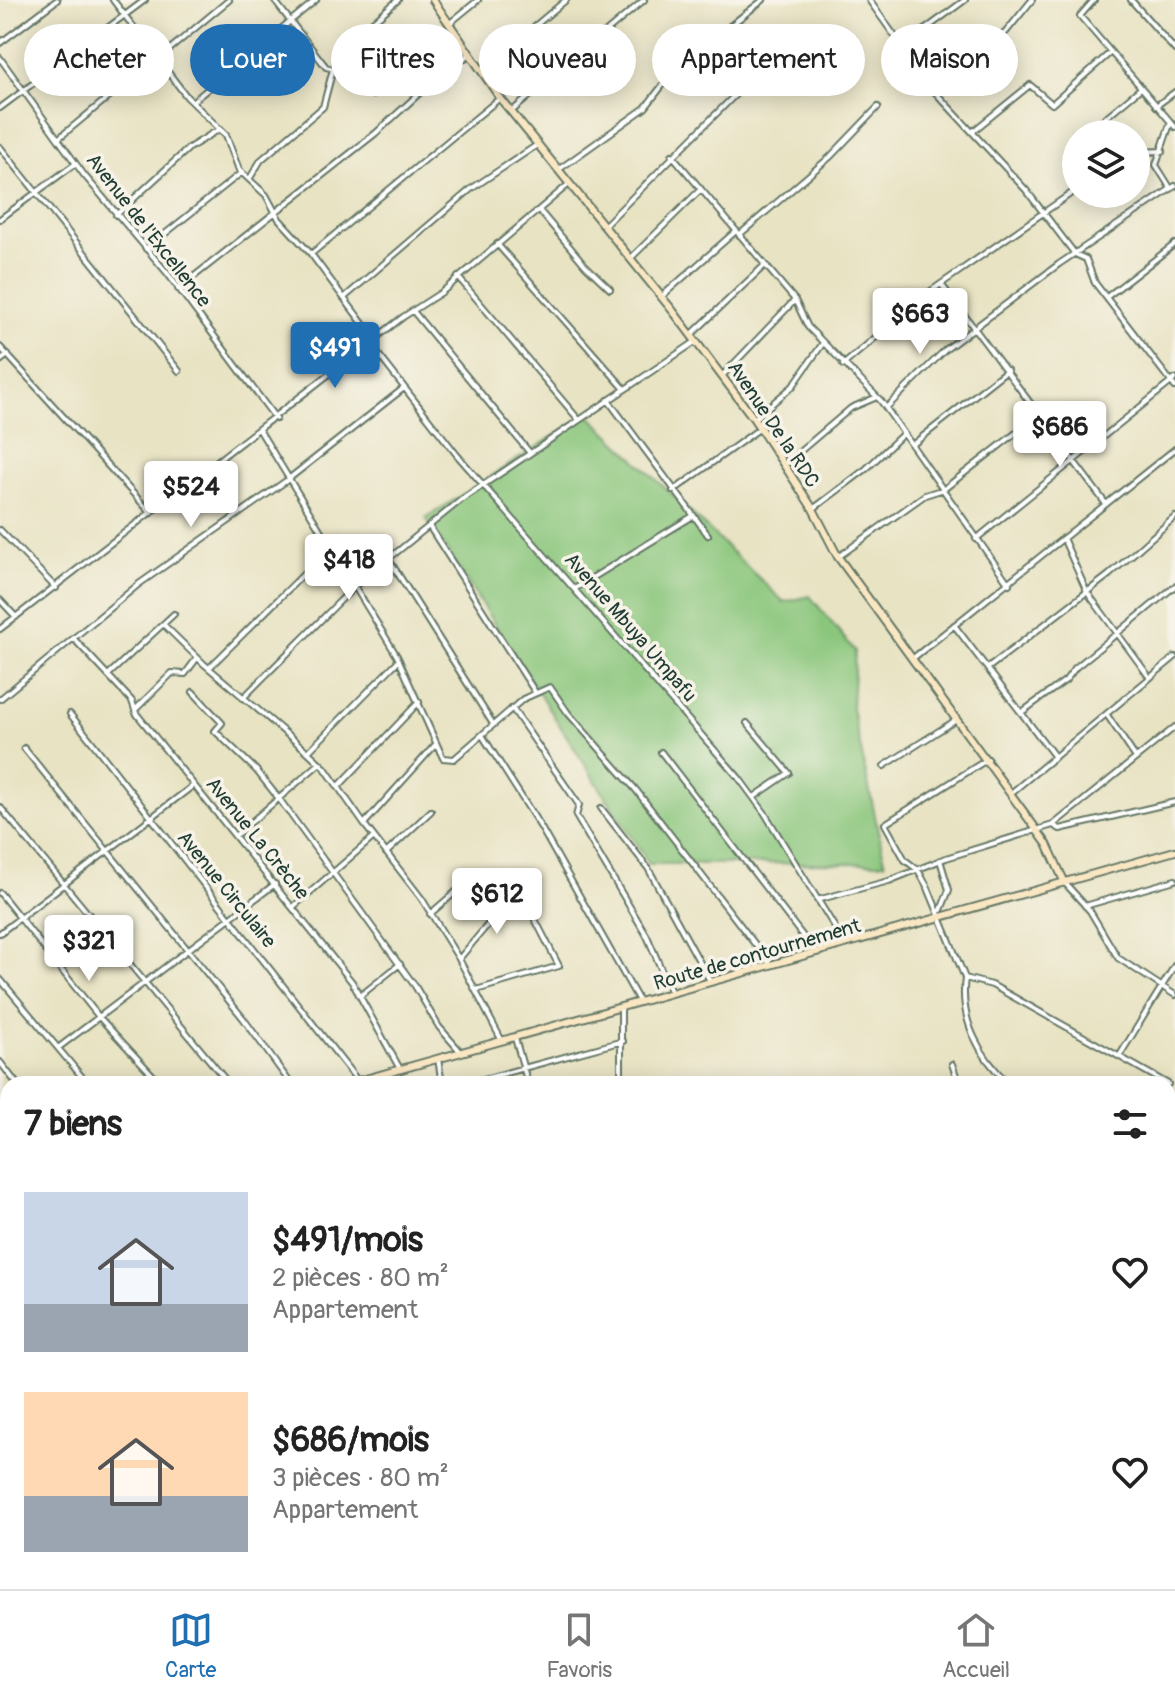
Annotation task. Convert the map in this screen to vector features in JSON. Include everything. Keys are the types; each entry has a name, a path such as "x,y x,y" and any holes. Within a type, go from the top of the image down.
{"street":[{"path":"0,43 57,0"},
{"path":"113,0 133,24"},
{"path":"115,24 145,0"},
{"path":"174,44 229,0"},
{"path":"274,0 326,67 331,68"},
{"path":"192,102 316,0"},
{"path":"370,24 398,0"},
{"name":"Avenue De la RDC","path":"433,0 479,66"},
{"path":"450,23 478,0"},
{"path":"537,24 566,0"},
{"path":"512,111 644,0"},
{"path":"558,170 645,108 662,86 763,0"},
{"path":"869,0 888,24"},
{"path":"932,24 965,0"},
{"path":"1012,24 1032,0"},
{"path":"886,408 945,350 1075,254 1173,187 1156,169 1173,125 1080,16 1094,0"},
{"path":"1131,0 1175,50"},
{"path":"972,132 1030,85 1052,104 1111,52"},
{"path":"178,289 470,54"},
{"name":"Avenue de l'Excellence","path":"0,58 24,93"},
{"path":"174,79 228,138 241,173 250,178 261,160 323,107 331,77"},
{"path":"1102,120 1141,88"},
{"path":"1156,106 1175,92"},
{"path":"0,108 24,93"},
{"name":"Avenue de l'Excellence","path":"26,96 276,419"},
{"path":"59,138 110,96"},
{"path":"602,228 734,96"},
{"path":"939,96 1043,212 1075,254 1086,259 1095,283 1174,383 1071,460 976,539"},
{"path":"311,254 500,98"},
{"name":"Avenue De la RDC","path":"500,98 602,228 661,297 754,419 813,509 838,557 988,759 1037,831 1065,883"},
{"path":"661,297 830,157 878,107"},
{"path":"116,215 189,148 219,129"},
{"path":"345,297 471,189 537,145"},
{"path":"0,147 179,371"},
{"path":"1150,151 1163,151"},
{"path":"672,155 795,300 804,322 886,408 1009,584"},
{"path":"0,219 76,163"},
{"path":"146,249 241,173"},
{"name":"Avenue Mbuya Umpafu","path":"250,178 345,297 404,388 754,797 846,946"},
{"path":"0,629 374,343 569,184"},
{"path":"629,260 701,189"},
{"path":"843,365 941,284 1062,199"},
{"path":"539,210 610,289"},
{"path":"497,244 624,388"},
{"path":"1108,296 1175,244"},
{"path":"243,698 355,586 388,558 484,485 693,338 765,265"},
{"path":"458,277 579,420"},
{"path":"941,284 1106,504"},
{"path":"722,376 795,300"},
{"path":"413,311 530,453"},
{"path":"754,419 793,386 823,343"},
{"path":"0,347 151,513"},
{"path":"0,361 8,355"},
{"path":"912,445 1007,370"},
{"path":"0,699 139,584 288,480 404,388"},
{"path":"784,465 851,408 877,397"},
{"path":"608,400 708,535"},
{"path":"838,557 925,495 944,489 1039,415"},
{"path":"673,491 760,428"},
{"path":"260,431 399,660 443,758 450,761 512,708 535,692 550,687 568,713 629,781 772,967"},
{"path":"813,509 866,469 903,434"},
{"path":"912,659 1175,449"},
{"path":"576,588 693,516"},
{"path":"988,668 1087,592 1175,517"},
{"path":"429,526 535,692"},
{"path":"0,530 56,588"},
{"path":"1063,538 1087,592 1150,678"},
{"path":"209,668 329,549"},
{"path":"388,558 493,724"},
{"path":"1022,712 1066,680 1075,668 1175,586"},
{"path":"0,600 16,617"},
{"path":"107,676 174,614"},
{"path":"163,624 197,658 308,752 338,787 430,914 459,959 502,1041"},
{"path":"954,625 1055,757"},
{"name":"Avenue La Crèche","path":"75,640 137,708 136,713 293,907 360,996 400,1069"},
{"path":"1011,793 1175,657"},
{"path":"137,708 161,681 172,673 185,674 197,658"},
{"path":"308,752 399,660"},
{"path":"193,692 222,723 215,731 256,770 278,798 400,964 439,1027 461,1052"},
{"path":"338,787 419,702"},
{"path":"512,708 579,805 576,816 647,936 671,994"},
{"name":"Avenue Circulaire","path":"70,714 353,1076"},
{"path":"1107,715 1136,758"},
{"path":"884,766 958,719"},
{"path":"747,723 789,773 754,797"},
{"path":"817,900 1053,825 1175,727"},
{"path":"482,735 540,826 640,1003"},
{"path":"364,824 437,743"},
{"path":"24,748 285,1076"},
{"path":"661,752 816,954"},
{"path":"988,759 886,823 905,860 918,870 942,915 965,978 962,999 977,1049 1002,1076"},
{"path":"235,836 319,764"},
{"path":"0,933 194,785"},
{"path":"1053,825 1060,829 1175,802"},
{"path":"0,807 65,884 143,985 222,1076"},
{"path":"601,808 648,868 711,983"},
{"path":"386,853 431,811"},
{"path":"293,907 374,837"},
{"name":"Route de contournement","path":"379,1076 1175,851"},
{"path":"940,860 949,890 942,915"},
{"path":"1085,906 1175,880"},
{"path":"430,914 466,883"},
{"path":"1065,883 1085,906 1115,956 1175,995"},
{"path":"58,1048 275,884"},
{"path":"459,959 515,892 521,892 559,966 476,990"},
{"path":"0,893 99,1017 154,1076"},
{"path":"947,900 954,914"},
{"path":"360,996 400,964"},
{"path":"1120,1055 1175,965"},
{"path":"965,978 988,983 1155,1076"},
{"path":"0,979 81,1076"},
{"path":"621,1008 621,1076"},
{"path":"515,1038 527,1076"},
{"path":"493,1076 623,1041"},
{"path":"438,1059 441,1076"},
{"path":"952,1064 956,1076"}],"green space":[{"path":"588,414 784,602 810,596 855,651 852,708 885,863 649,864 426,518"}]}
